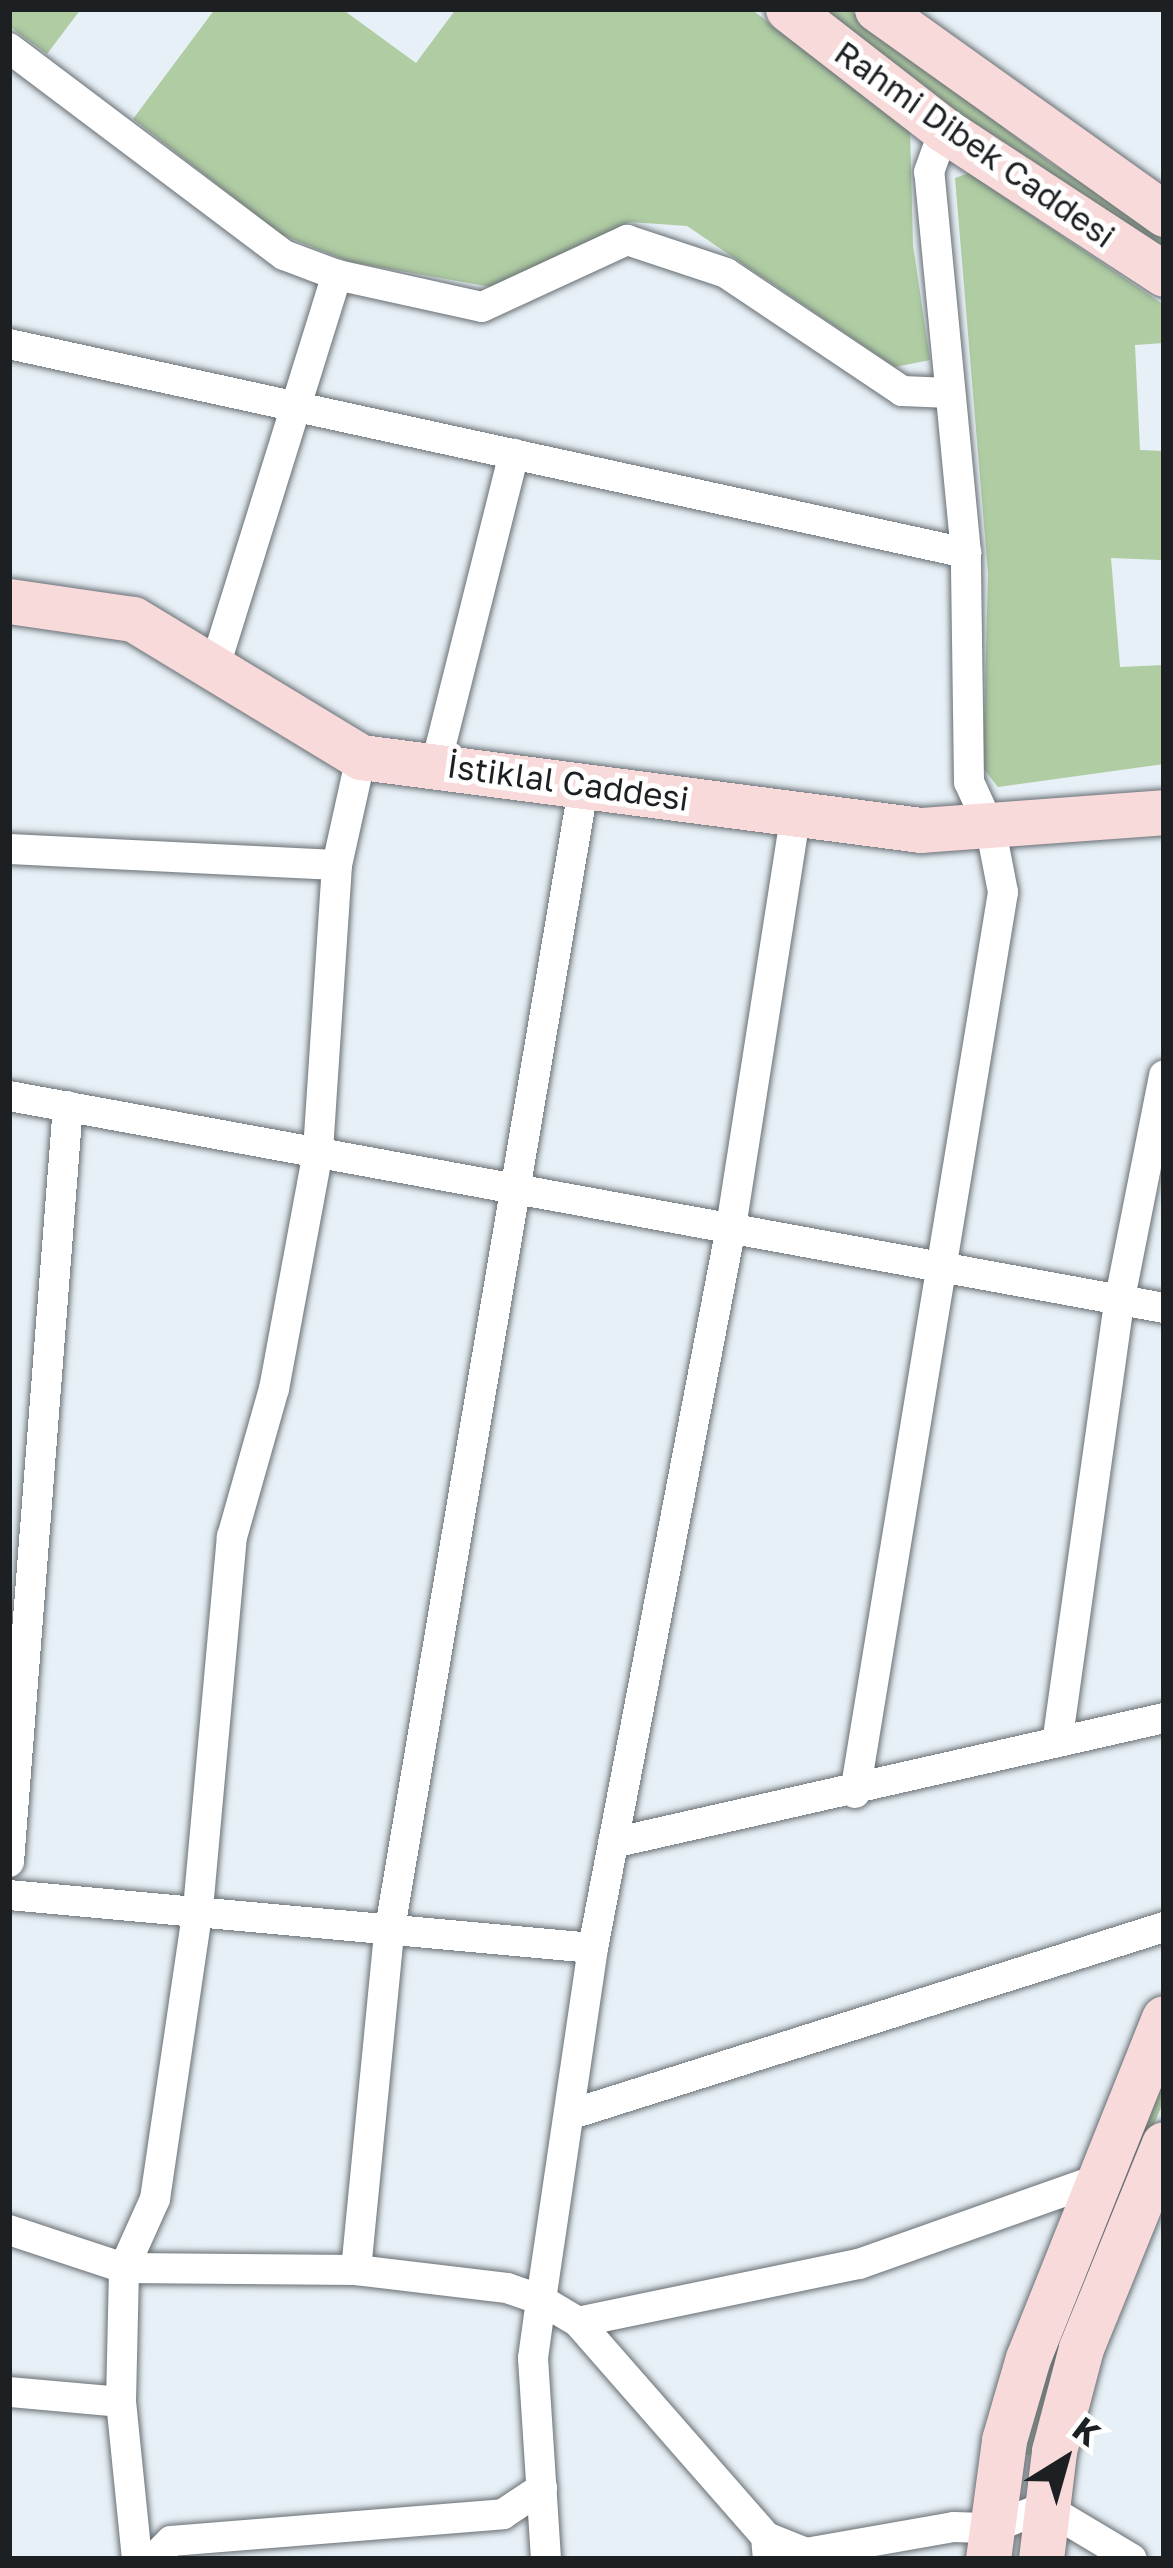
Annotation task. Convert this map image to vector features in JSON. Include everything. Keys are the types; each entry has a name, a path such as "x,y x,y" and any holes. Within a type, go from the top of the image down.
{"main road":[{"name":"Rahmi Dibek Caddesi","path":"788,9 944,130 1164,274"},
{"name":"Rahmi Dibek Caddesi","path":"902,18 1164,214"},
{"name":"İstiklal Caddesi","path":"9,601 133,619 361,757 922,830 991,830 1164,812"},
{"path":"990,2544 1016,2395 1164,2018"},
{"path":"1040,2559 1045,2506 1081,2348 1164,2144"}],"street":[{"path":"9,48 284,255 337,275 482,307 627,240 726,273 902,391 950,393"},
{"path":"855,1793 938,1265 1003,892 991,830 969,782 965,553 928,172 944,130"},
{"path":"215,666 337,275"},
{"path":"9,344 965,553"},
{"path":"436,764 514,454"},
{"path":"137,2559 121,2402 124,2269 154,2199 198,1909 232,1537 274,1389 318,1151 337,866 361,757"},
{"path":"356,2270 389,1934 584,784"},
{"path":"547,2559 533,2358 541,2300 593,1948 731,1227 796,813"},
{"path":"9,849 337,866"},
{"path":"1058,1737 1120,1298 1164,1075"},
{"path":"9,1096 1164,1309"},
{"path":"9,1862 68,1106"},
{"path":"613,1843 855,1793 1058,1737 1164,1718"},
{"path":"9,1895 198,1909 389,1934 593,1948"},
{"path":"572,2114 1164,1927"},
{"path":"578,2322 859,2264 1099,2179"},
{"path":"9,2230 124,2269 356,2270 507,2288 541,2300 578,2322 767,2548 806,2553 954,2527 990,2544 1045,2506 1132,2559"},
{"path":"9,2392 121,2402"},
{"path":"153,2559 172,2540 503,2514 542,2488"}],"green space":[{"path":"9,9 81,9 47,54 9,26"},
{"path":"215,9 342,9 416,63 456,9 751,9 910,129 913,245 930,360 895,367 687,226 630,222 491,287 350,262 282,235 133,119"},
{"path":"823,9 848,9 1049,162 1164,235 1164,252 983,132"},
{"path":"969,173 1164,305 1164,343 1135,345 1140,450 1164,451 1161,560 1111,558 1120,667 1164,665 1164,764 998,787 983,768 988,573 955,178"},
{"path":"1164,2061 1164,2100 1089,2283 1035,2456 1023,2454 1045,2365"}]}
